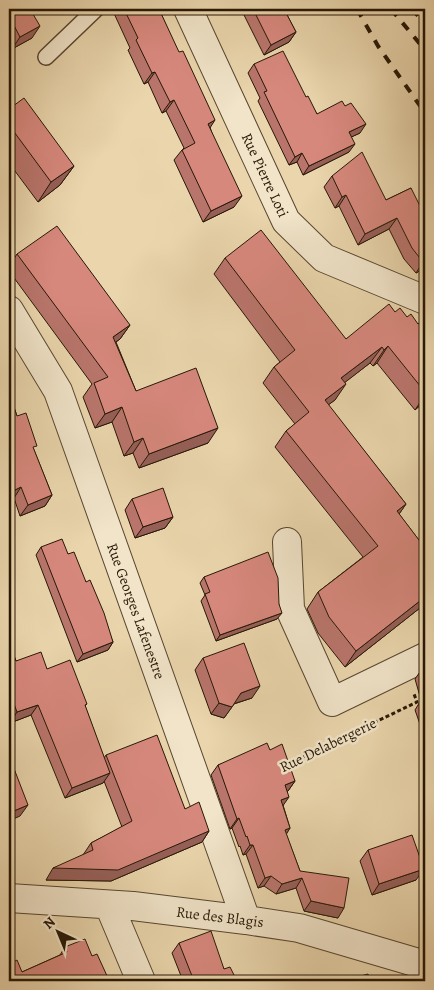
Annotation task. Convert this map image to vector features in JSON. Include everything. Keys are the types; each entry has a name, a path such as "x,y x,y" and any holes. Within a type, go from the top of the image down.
{"street":[{"name":"Rue Pierre Loti","path":"188,9 286,220 324,258 425,300"},
{"name":"Rue Georges Lafenestre","path":"9,310 58,391 246,920"},
{"path":"287,542 290,610 332,702 416,661"},
{"name":"Rue des Blagis","path":"9,898 109,905 300,928 425,965"},
{"path":"109,905 141,981"}],"lane":[{"path":"46,57 96,9"}],"path":[{"name":"Rue Delabergerie","path":"284,766 417,702 416,661"}],"building":[{"path":"9,9 30,9 40,26 20,37 9,16"},
{"path":"124,9 159,9 179,52 183,51 215,120 208,124 242,196 211,211 182,150 195,143 174,100 170,102 155,72 152,73"},
{"path":"253,9 284,9 296,32 271,45"},
{"path":"283,51 306,97 308,96 317,114 342,101 345,106 351,103 366,124 349,132 355,144 309,166 302,153 295,157 264,92 267,91 254,64"},
{"path":"24,98 74,166 51,182 9,125 9,109"},
{"path":"362,152 386,200 411,188 420,206 425,202 425,261 423,262 412,248 397,218 365,234 346,195 342,197 332,176"},
{"path":"57,226 130,325 113,337 136,391 196,368 218,428 149,454 143,438 134,442 122,407 105,414 94,383 108,377 17,254"},
{"path":"261,230 346,339 389,304 395,312 400,308 407,317 411,314 418,324 425,320 425,392 388,346 384,350 382,347 341,378 346,384 325,400 406,504 397,511 425,548 425,597 356,651 329,617 318,592 378,546 286,431 309,412 274,367 295,350 225,258"},
{"path":"9,393 17,416 26,413 37,446 33,447 52,495 28,505 21,487 15,490 9,472"},
{"path":"163,488 173,517 143,527 132,499"},
{"path":"62,539 68,554 74,552 86,582 90,580 104,613 113,642 83,654 41,547"},
{"path":"268,552 278,578 279,604 282,613 220,635 205,594 210,592 204,577"},
{"path":"9,574 13,584 9,585"},
{"path":"9,643 16,661 41,652 47,669 70,660 110,773 72,788 38,705 17,712 11,696 9,697"},
{"path":"244,643 260,686 241,693 232,707 219,703 203,658"},
{"path":"425,667 425,680 422,669"},
{"path":"425,698 425,710 422,700"},
{"path":"157,735 185,809 199,802 209,831 118,870 53,868 93,850 91,843 132,821 106,755"},
{"path":"267,743 270,750 282,744 295,781 285,785 289,797 281,800 290,828 285,830 300,871 349,878 344,908 311,901 302,878 282,884 271,876 265,878 253,845 250,845 239,818 237,819 218,765"},
{"path":"13,766 28,805 9,813 9,768"},
{"path":"412,835 424,869 379,884 368,850"},
{"path":"211,931 224,969 230,967 237,981 194,981 179,943"},
{"path":"85,939 92,956 97,954 108,978 113,976 115,981 9,981 9,964 17,960 22,972 67,952 65,947"},
{"path":"368,974 371,981 347,980"},
{"path":"403,975 405,981 385,981"}],"railway":[{"path":"357,9 378,46 425,113"},
{"path":"391,9 425,50"},
{"path":"412,9 425,24"}]}
